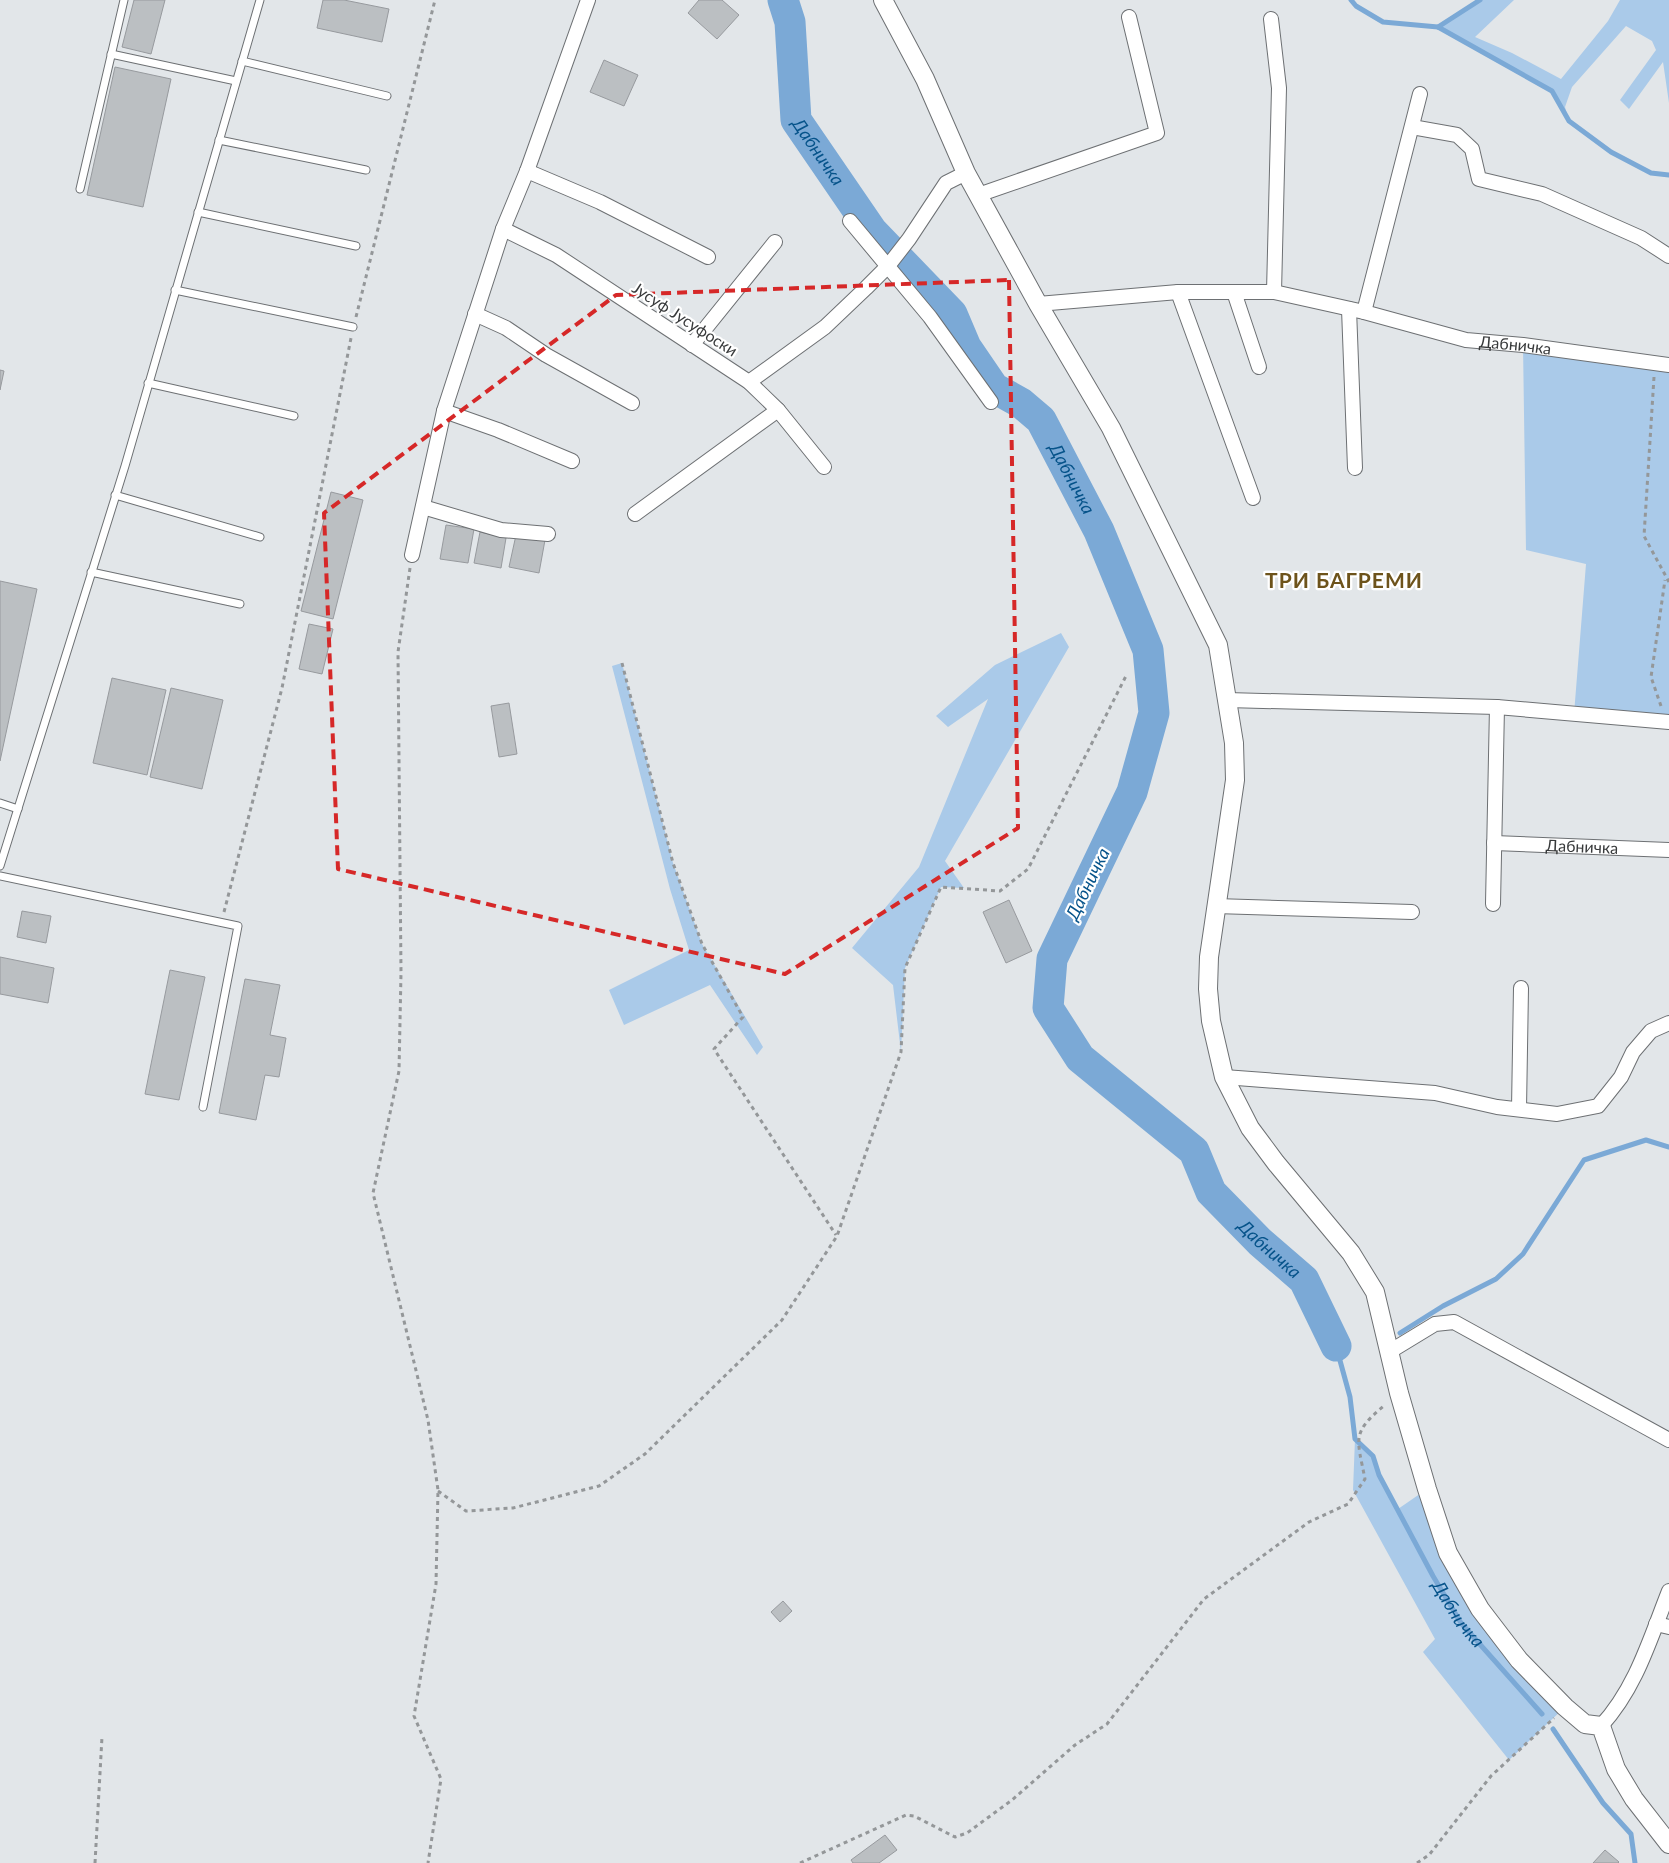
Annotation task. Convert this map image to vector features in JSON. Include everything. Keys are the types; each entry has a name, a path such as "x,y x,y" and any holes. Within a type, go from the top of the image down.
{"street":[{"path":"412,555 444,411 504,229 527,171 588,0"},
{"path":"883,0 925,79 966,173 1038,304 1111,428 1218,645 1234,744 1235,780 1209,957 1208,989 1211,1021 1224,1077 1250,1128 1276,1163 1351,1253 1375,1292 1399,1393 1448,1554 1480,1608 1519,1660 1565,1707 1585,1724 1601,1726"},
{"path":"978,195 1157,133 1129,17"},
{"path":"1271,19 1279,88 1274,292"},
{"path":"1364,312 1420,94"},
{"path":"1412,126 1457,135 1472,149 1478,180 1542,194 1641,238 1669,256"},
{"path":"527,171 600,202 708,257"},
{"path":"748,382 825,327 888,266 909,239 946,183 966,173"},
{"path":"850,221 930,317 991,402"},
{"name":"Јусуф Јусуфоски","path":"504,229 556,255 748,382 778,410 824,467"},
{"path":"692,345 775,242"},
{"path":"1178,292 1253,498"},
{"name":"Дабничка","path":"1038,304 1178,292 1274,292 1364,312 1466,340 1523,345 1669,365"},
{"path":"1234,292 1259,367"},
{"path":"1349,309 1355,468"},
{"path":"475,314 506,328 546,355 632,403"},
{"path":"635,514 778,410"},
{"path":"444,411 498,430 572,461"},
{"path":"423,507 501,530 548,534"},
{"path":"1227,700 1497,707 1668,722"},
{"path":"1493,904 1497,707"},
{"name":"Дабничка","path":"1494,843 1669,850"},
{"path":"1215,906 1412,912"},
{"path":"1519,1109 1521,988"},
{"path":"1224,1077 1435,1093 1519,1109 1557,1114 1598,1106 1621,1077 1633,1052 1651,1030 1669,1022"},
{"path":"1389,1352 1435,1324 1454,1322 1669,1440"},
{"path":"1601,1726 1618,1708 1634,1682 1662,1626 1669,1590"},
{"path":"1601,1726 1616,1769 1634,1799 1669,1844"}],"lane":[{"path":"80,189 124,0"},
{"path":"0,866 92,572 260,0"},
{"path":"111,54 236,81"},
{"path":"242,62 387,96"},
{"path":"219,140 366,170"},
{"path":"198,212 356,246"},
{"path":"175,290 353,327"},
{"path":"148,383 294,416"},
{"path":"115,495 260,537"},
{"path":"92,572 240,604"},
{"path":"0,803 18,809"},
{"path":"0,876 238,926 203,1107"}],"path":[{"path":"222,922 282,688 353,327 435,0"},
{"path":"1655,364 1644,536 1667,581 1651,677 1668,722"},
{"path":"412,555 398,652 401,973 399,1071 373,1193 428,1420 438,1490 436,1584 414,1716 441,1779 428,1863"},
{"path":"622,663 673,863 702,944 743,1017 714,1049 837,1236"},
{"path":"438,1490 466,1511 513,1508 599,1486 645,1454 782,1320 837,1236 900,1052 905,968 941,887 1000,891 1028,869 1127,674"},
{"path":"800,1863 906,1815 914,1816 955,1837 967,1833 1012,1800 1075,1745 1107,1724 1204,1599 1309,1522 1348,1504 1364,1479 1358,1445 1362,1425 1399,1393"},
{"path":"1416,1863 1429,1855 1491,1776 1565,1707"},
{"path":"95,1863 102,1737"}],"highlighted area":[{"path":"1009,280 1018,828 785,974 338,869 324,513 616,295"}],"shaded area":[{"path":"1480,0 1514,0 1475,37 1512,53 1561,79 1608,21 1620,0 1669,0 1669,103 1663,62 1629,109 1620,100 1656,50 1652,41 1626,26 1572,87 1565,107 1569,121 1552,91 1438,27"},
{"path":"1523,345 1669,365 1669,722 1574,714 1586,564 1526,550"},
{"path":"1061,633 1069,647 945,861 964,888 941,887 905,968 901,1052 893,985 852,948 919,867 988,699 948,727 936,716 995,665"},
{"path":"622,663 673,863 702,944 763,1047 757,1055 710,985 624,1025 609,990 689,950 670,889 612,666"},
{"path":"1355,1439 1373,1456 1379,1475 1398,1509 1427,1489 1448,1553 1565,1707 1509,1760 1423,1652 1435,1639 1353,1490"}],"building":[{"path":"134,0 165,0 151,54 122,47"},
{"path":"323,0 344,0 389,9 382,42 317,28"},
{"path":"699,0 722,0 739,15 717,39 688,13"},
{"path":"604,60 638,75 624,106 590,92"},
{"path":"115,67 171,79 143,207 87,195"},
{"path":"0,370 4,371 0,390"},
{"path":"331,492 363,500 333,619 301,611"},
{"path":"446,525 474,529 468,563 440,559"},
{"path":"480,532 506,538 501,568 474,563"},
{"path":"516,535 545,540 539,573 509,567"},
{"path":"0,581 37,589 0,761"},
{"path":"309,624 333,629 322,674 299,669"},
{"path":"112,678 166,690 147,775 93,763"},
{"path":"171,688 223,700 202,789 150,777"},
{"path":"509,703 517,754 499,757 491,706"},
{"path":"1009,900 1032,951 1006,963 983,912"},
{"path":"22,911 51,916 46,943 17,937"},
{"path":"0,957 54,968 48,1003 0,994"},
{"path":"170,970 205,977 179,1100 145,1094"},
{"path":"245,979 280,985 270,1035 286,1038 279,1077 265,1075 256,1120 219,1113"},
{"path":"783,1601 792,1611 780,1622 771,1612"},
{"path":"885,1835 897,1850 879,1863 853,1863 851,1860"},
{"path":"1605,1850 1619,1862 1593,1863"}],"waterway":[{"name":"Дабничка","path":"783,0 790,22 796,120 872,231 952,314 966,347 994,388 1021,403 1041,420 1099,531 1148,650 1154,713 1132,792 1052,959 1048,1008 1080,1058 1194,1151 1211,1192 1260,1242 1304,1280 1336,1346"},
{"path":"1351,0 1356,6 1383,22 1438,27 1552,91 1569,121 1611,152 1651,173 1669,175"},
{"path":"1438,27 1480,0"},
{"path":"1400,1333 1443,1306 1496,1279 1523,1254 1584,1160 1646,1140 1669,1147"},
{"name":"Дабничка","path":"1336,1346 1350,1397 1355,1439 1373,1456 1379,1475 1433,1576 1461,1623 1542,1714"},
{"name":"Дабничка","path":"1553,1729 1603,1803 1631,1834 1635,1863"}],"district":[{"name":"ТРИ БАГРЕМИ","path":"1344,581"}]}
